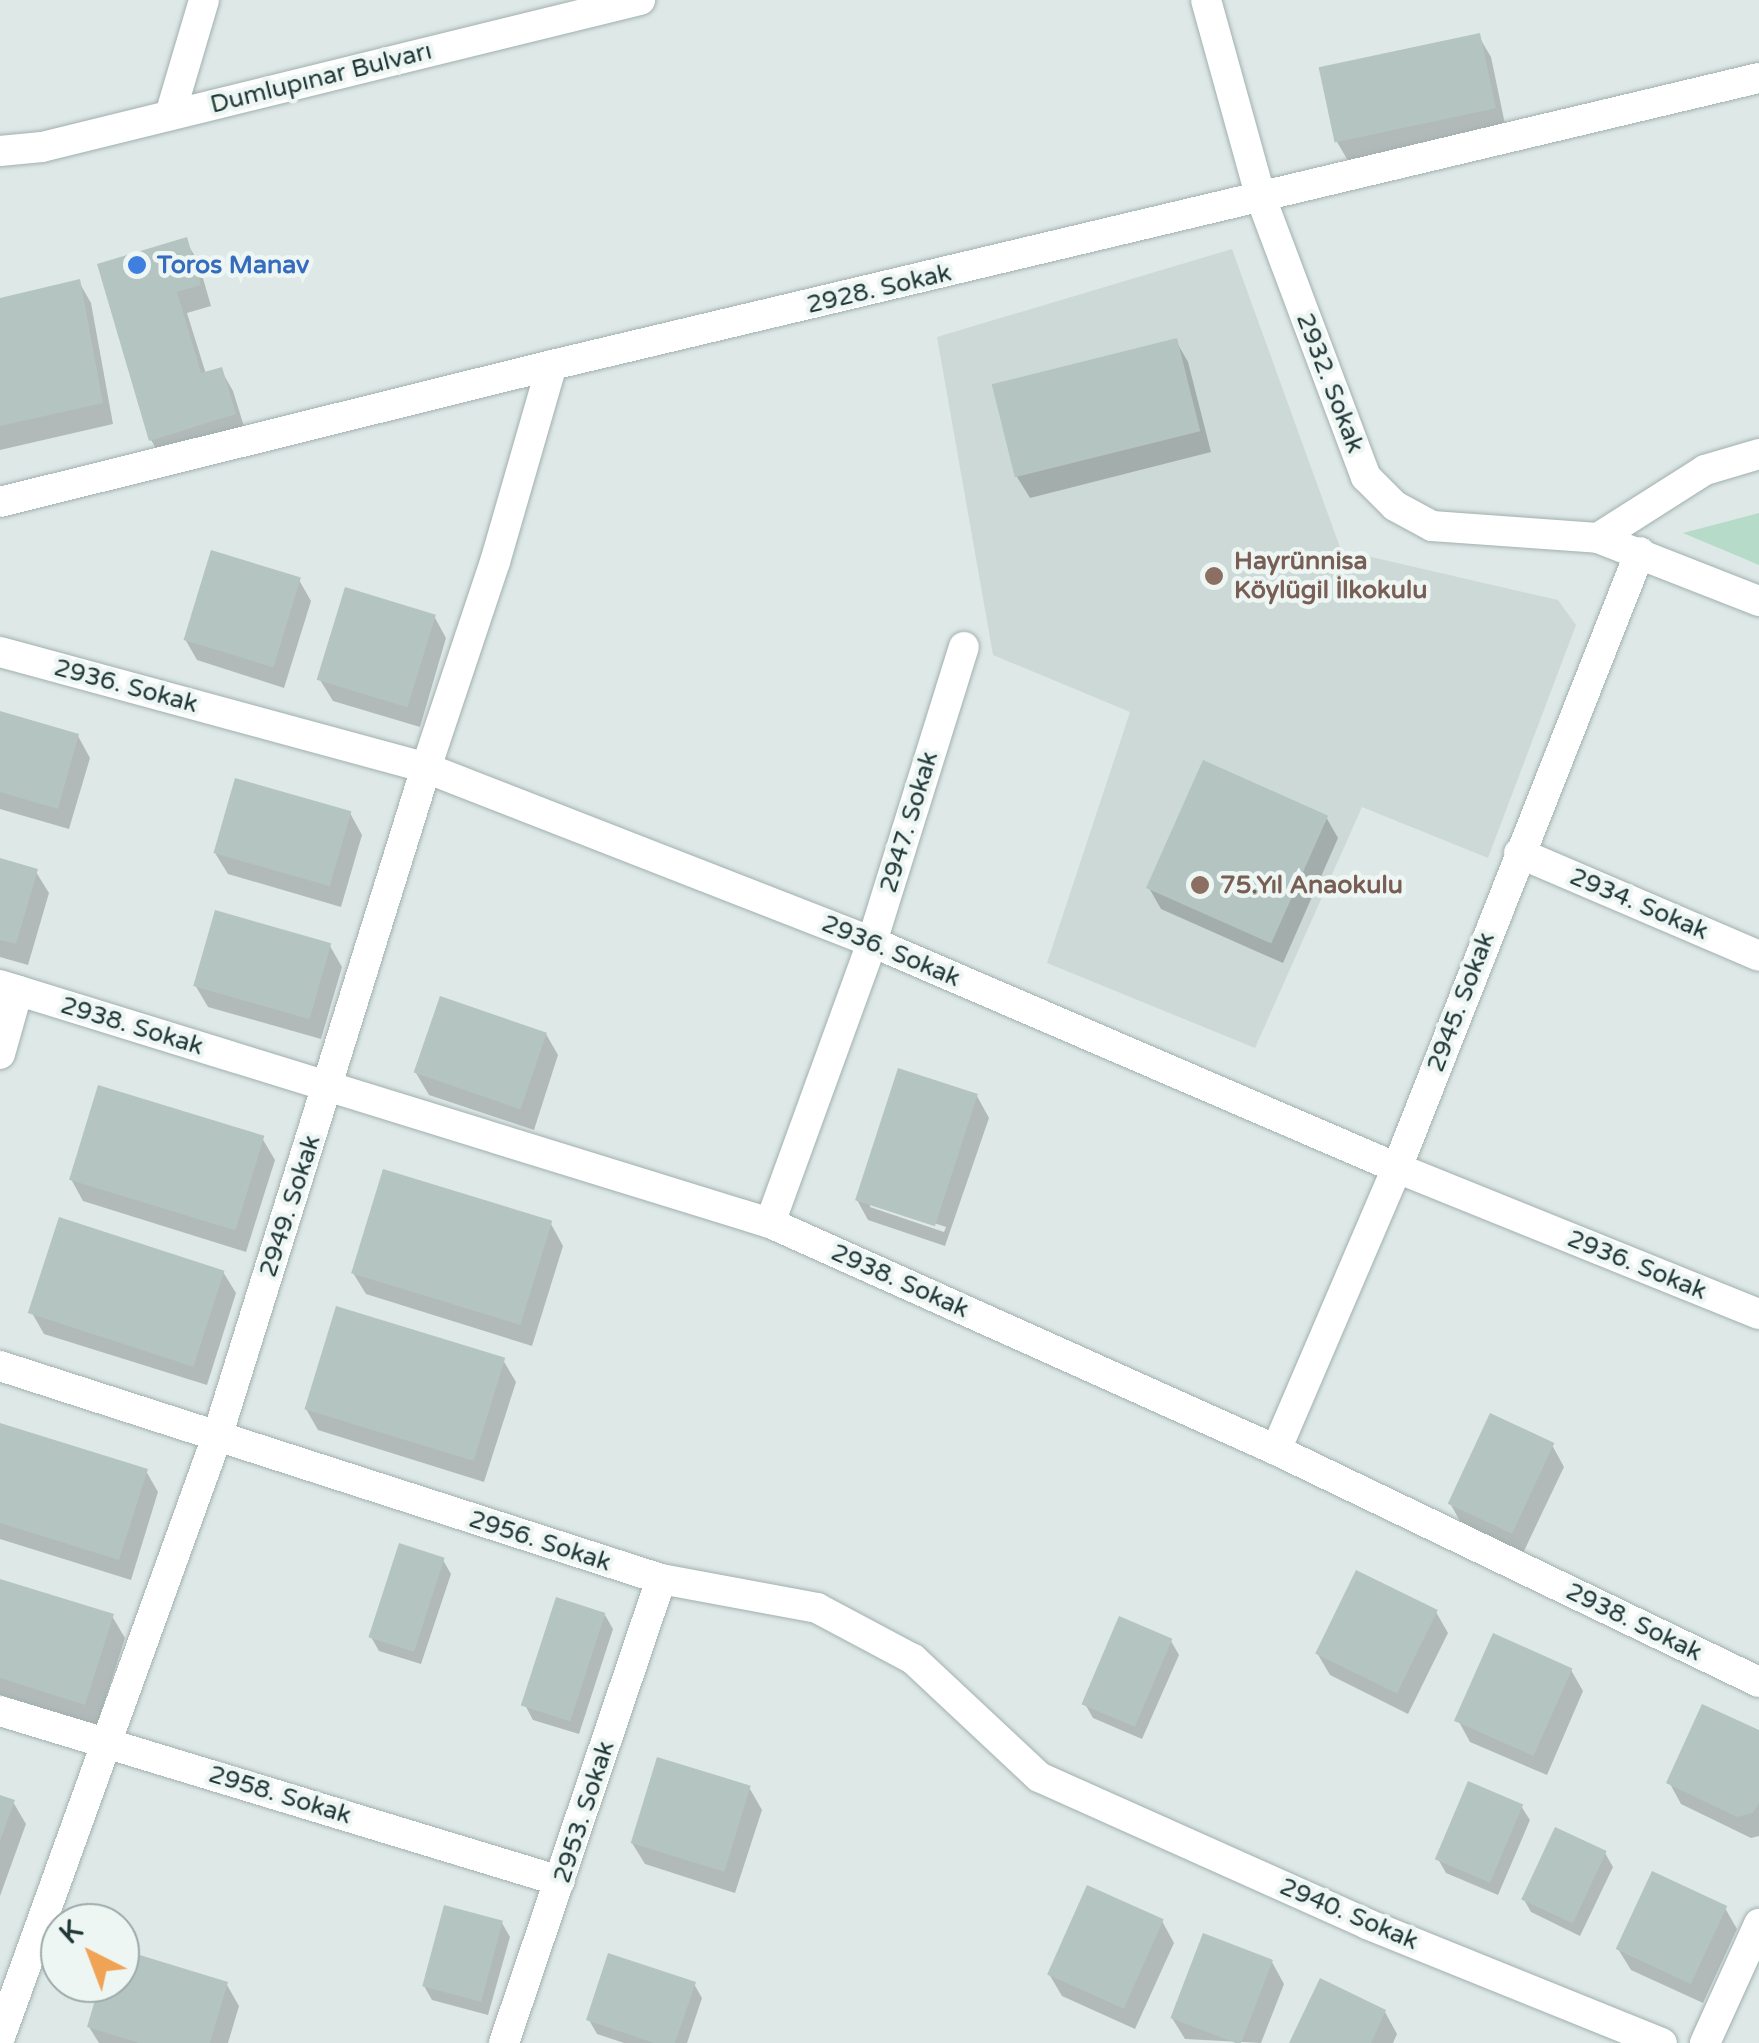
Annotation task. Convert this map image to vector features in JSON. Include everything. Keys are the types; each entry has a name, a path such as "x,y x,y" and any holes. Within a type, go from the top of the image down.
{"street":[{"path":"170,116 204,0"},
{"name":"Dumlupınar Bulvarı","path":"0,151 42,147 640,0"},
{"name":"2932. Sokak","path":"1206,0 1260,198 1366,478 1395,506 1432,526 1598,538 1759,601"},
{"name":"2928. Sokak","path":"0,502 552,365 1759,78"},
{"name":"2949. Sokak","path":"0,2036 216,1437 426,768 496,562 552,365"},
{"path":"1598,538 1705,470 1759,454"},
{"name":"2945. Sokak","path":"1276,1450 1397,1168 1640,552"},
{"name":"2947. Sokak","path":"770,1223 872,942 964,647"},
{"name":"2936. Sokak","path":"0,652 426,768 872,942 1397,1168 1759,1314"},
{"name":"2934. Sokak","path":"1519,853 1759,956"},
{"path":"0,1054 9,988"},
{"name":"2938. Sokak","path":"9,988 770,1223 1276,1450 1759,1682"},
{"name":"2956. Sokak","path":"0,1366 661,1579 817,1608 913,1658 1039,1777"},
{"name":"2953. Sokak","path":"504,2043 661,1579"},
{"name":"2958. Sokak","path":"0,1711 560,1882"},
{"name":"2940. Sokak","path":"1039,1777 1367,1924 1662,2043"},
{"path":"1705,2043 1759,1924"},
{"path":"0,2036 22,2043"}],"shaded area":[{"name":"Hayrünnisa Köylügil İlkokulu","path":"1232,249 1341,550 1558,600 1576,625 1488,858 1362,807 1255,1048 1047,963 1130,712 993,655 937,337"}],"green space":[{"path":"1759,513 1759,565 1683,533"}],"building":[{"path":"1480,33 1496,108 1335,143 1319,67"},
{"path":"187,237 201,285 177,292 201,373 222,367 236,414 149,441 97,264"},
{"path":"80,279 103,403 0,426 0,298"},
{"path":"1177,338 1200,431 1015,477 992,384"},
{"path":"211,550 301,577 273,667 184,640"},
{"path":"345,587 436,615 407,708 317,680"},
{"path":"0,711 79,734 58,809 0,792"},
{"path":"1203,760 1328,816 1271,944 1146,888"},
{"path":"235,778 351,811 330,886 214,853"},
{"path":"0,858 38,869 16,944 0,940"},
{"path":"215,910 331,943 310,1019 193,986"},
{"path":"440,996 547,1033 520,1109 414,1073"},
{"path":"898,1068 978,1094 935,1226 855,1200"},
{"path":"98,1085 264,1136 235,1231 69,1180"},
{"path":"383,1169 552,1221 520,1325 351,1273"},
{"path":"59,1217 224,1271 193,1367 28,1313"},
{"path":"336,1306 505,1358 474,1461 304,1409"},
{"path":"1490,1413 1554,1443 1512,1534 1448,1504"},
{"path":"0,1423 148,1469 119,1560 0,1523"},
{"path":"399,1543 445,1558 414,1652 368,1637"},
{"path":"1356,1570 1438,1610 1397,1693 1315,1654"},
{"path":"0,1579 114,1614 85,1705 0,1678"},
{"path":"556,1597 605,1613 570,1721 521,1705"},
{"path":"1119,1616 1172,1639 1135,1727 1081,1704"},
{"path":"1493,1633 1572,1668 1533,1756 1454,1721"},
{"path":"1702,1704 1759,1730 1759,1803 1753,1813 1737,1817 1666,1783"},
{"path":"657,1757 751,1786 724,1872 631,1843"},
{"path":"1468,1781 1523,1804 1490,1883 1435,1859"},
{"path":"0,1795 15,1800 0,1841"},
{"path":"1555,1827 1607,1851 1573,1924 1521,1900"},
{"path":"1652,1871 1727,1906 1691,1984 1616,1949"},
{"path":"1087,1885 1164,1919 1124,2009 1047,1975"},
{"path":"444,1905 503,1921 481,2002 422,1986"},
{"path":"1203,1933 1273,1960 1241,2043 1170,2018"},
{"path":"608,1953 696,1982 675,2043 654,2043 586,2020"},
{"path":"140,1955 228,1982 210,2043 139,2043 87,2027 94,2003 140,2003"},
{"path":"1320,1978 1386,2010 1371,2043 1289,2043"}],"place":[{"name":"Toros Manav","path":"137,265"},
{"name":"Hayrünnisa Köylügil İlkokulu","path":"1214,576"},
{"name":"75.Yıl Anaokulu","path":"1200,885"}]}
